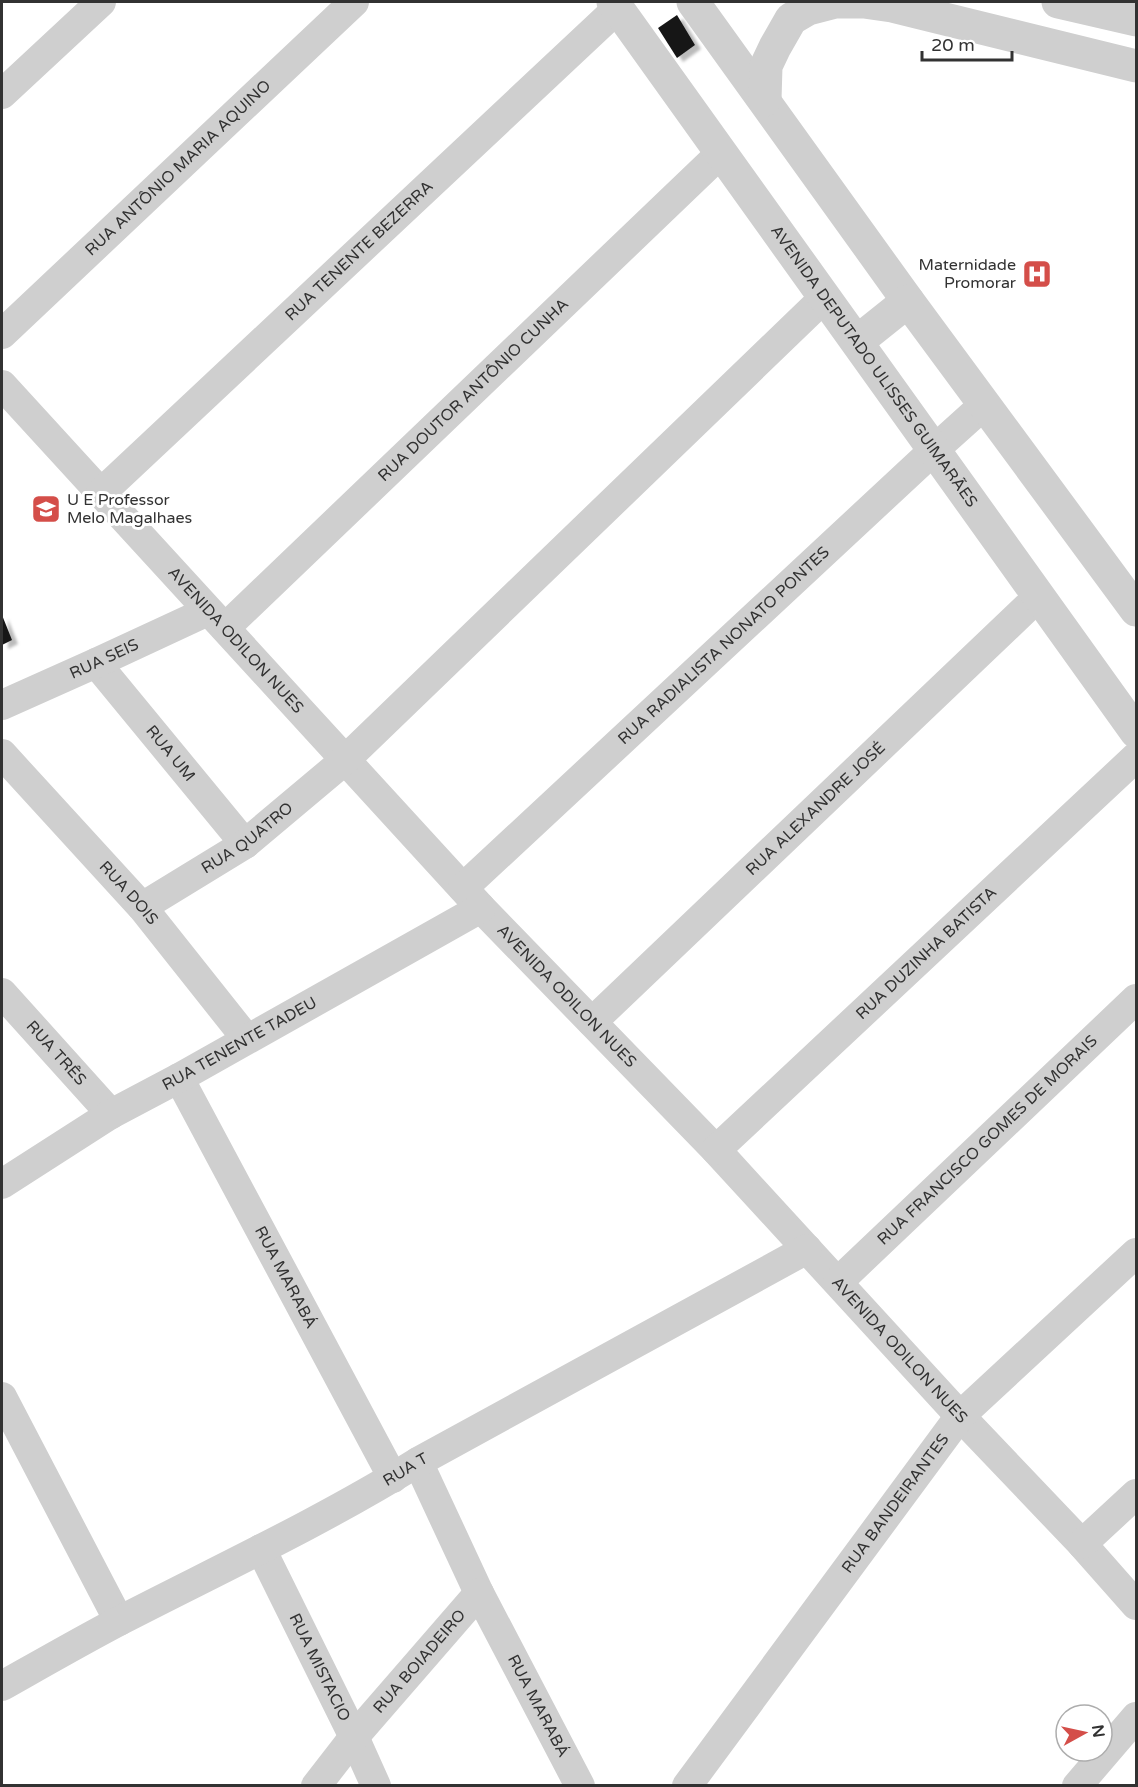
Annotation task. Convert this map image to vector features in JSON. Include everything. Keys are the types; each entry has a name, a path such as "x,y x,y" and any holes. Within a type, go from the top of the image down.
{"street":[{"path":"2,94 100,2"},
{"name":"RUA ANTÔNIO MARIA AQUINO","path":"2,334 354,2"},
{"path":"693,2 908,301 1137,610"},
{"path":"765,100 766,66 791,19 808,9 836,2 864,2 892,6 1137,66"},
{"path":"1058,2 1118,12"},
{"name":"AVENIDA DEPUTADO ULISSES GUIMARÃES","path":"616,5 1137,732"},
{"name":"RUA TENENTE BEZERRA","path":"100,493 616,5"},
{"name":"RUA DOUTOR ANTÔNIO CUNHA","path":"217,619 721,153"},
{"path":"345,760 825,297"},
{"path":"858,341 908,301"},
{"name":"AVENIDA ODILON NUES","path":"2,385 472,898 716,1150 1137,1605"},
{"name":"RUA RADIALISTA NONATO PONTES","path":"472,898 934,449 985,405"},
{"name":"RUA ALEXANDRE JOSÉ","path":"592,1022 1039,597"},
{"name":"RUA SEIS","path":"2,705 96,663 217,619"},
{"name":"RUA UM","path":"96,663 244,844"},
{"name":"RUA DOIS","path":"2,754 142,907 246,1038"},
{"name":"RUA DUZINHA BATISTA","path":"716,1150 1137,757"},
{"name":"RUA QUATRO","path":"142,907 244,844 345,760"},
{"name":"RUA TENENTE TADEU","path":"2,1184 111,1114 179,1078 246,1038 472,898"},
{"name":"RUA TRÊS","path":"2,993 111,1114"},
{"name":"RUA FRANCISCO GOMES DE MORAIS","path":"838,1282 1137,999"},
{"name":"RUA MARABÁ","path":"179,1078 393,1478"},
{"name":"RUA T","path":"2,1686 119,1621 261,1549 393,1478 418,1462 807,1249"},
{"name":"RUA BANDEIRANTES","path":"687,1785 960,1416 1137,1253"},
{"path":"2,1397 119,1621"},
{"name":"RUA MARABÁ","path":"418,1462 479,1593 580,1785"},
{"path":"1082,1544 1137,1494"},
{"name":"RUA MISTACIO","path":"261,1549 376,1785"},
{"name":"RUA BOIADEIRO","path":"316,1785 354,1737 479,1593"},
{"path":"1077,1785 1137,1717"}],"building":[{"path":"677,15 695,45 677,58 658,28"},
{"path":"2,615 12,640 2,645"}],"place":[{"name":"Maternidade Promorar","path":"1037,274"},
{"name":"U E Professor Melo Magalhaes","path":"46,509"}]}
